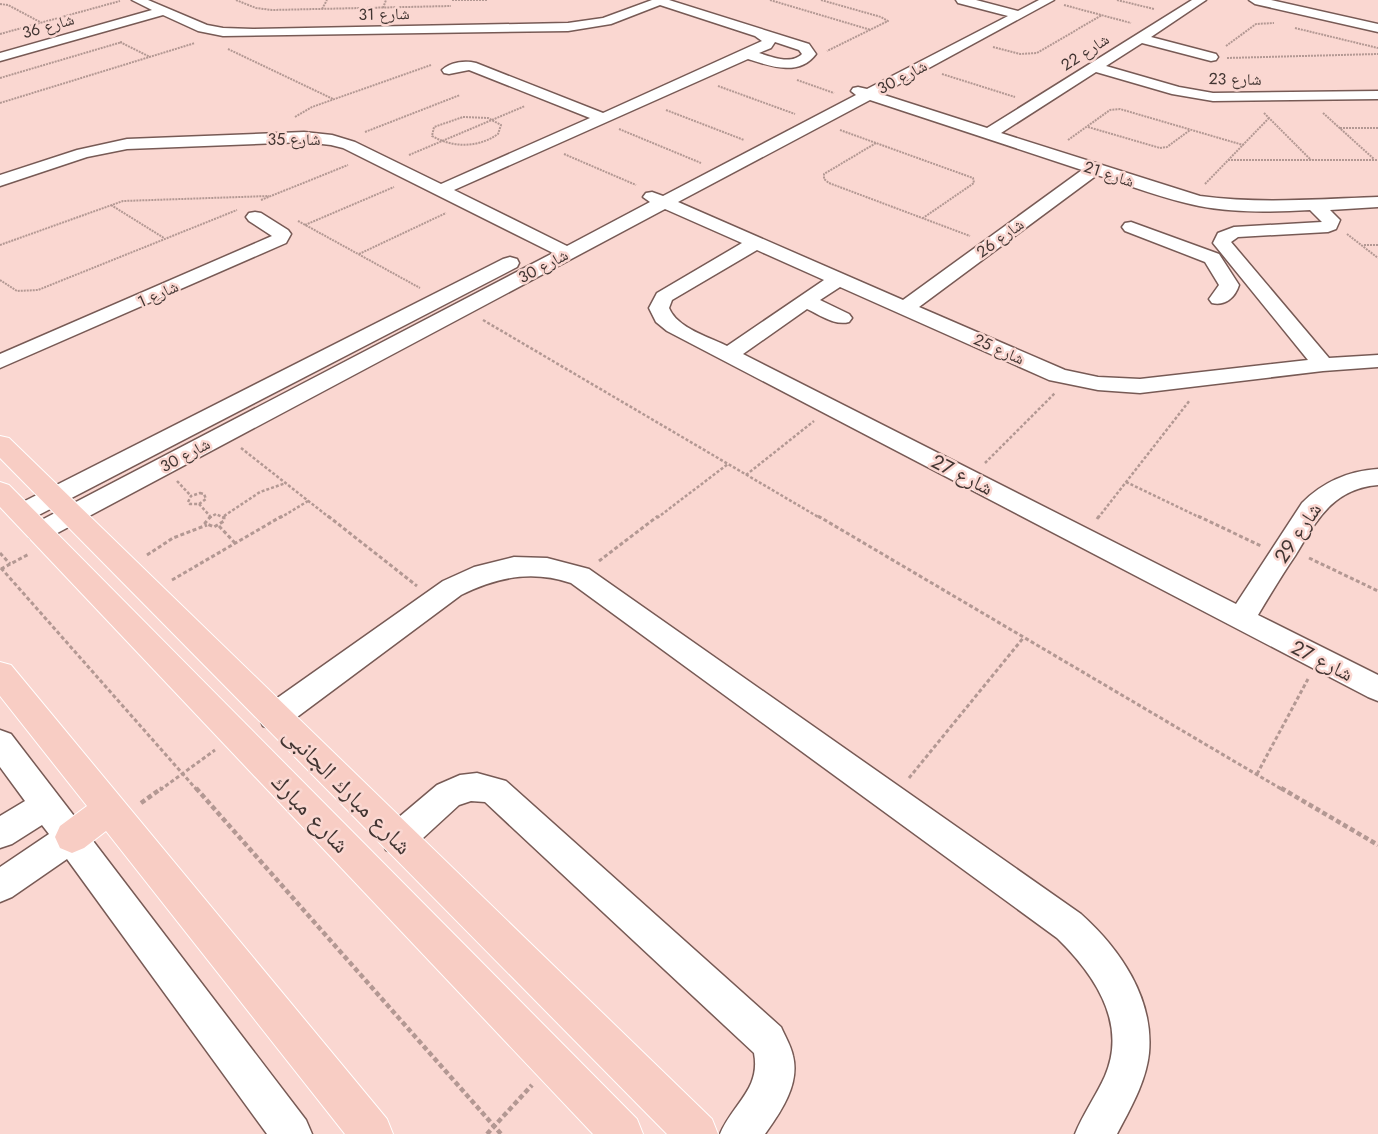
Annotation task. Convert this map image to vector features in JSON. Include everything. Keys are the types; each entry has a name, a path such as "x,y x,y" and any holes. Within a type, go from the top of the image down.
{"main road":[{"name":"شارع مبارك الجانبى","path":"0,444 138,583 697,1134"},
{"name":"شارع مبارك","path":"27,520 622,1134"},
{"path":"0,674 372,1134"},
{"path":"72,837 113,814"}],"street":[{"name":"شارع 31","path":"138,0 198,27 231,33 579,26 613,19 661,1"},
{"path":"962,0 1022,5"},
{"path":"1173,0 1196,2"},
{"path":"1255,0 1378,28"},
{"path":"661,1 804,47 809,51 808,56 802,60 786,63 774,62 747,54"},
{"name":"شارع 22","path":"989,134 1196,2"},
{"name":"شارع 30","path":"61,506 440,299 534,251 817,122 971,41 1022,5"},
{"name":"شارع 30","path":"27,520 224,434 568,253 703,164 850,89 1022,5"},
{"name":"شارع 36","path":"0,57 164,11"},
{"path":"441,190 747,54 768,43 769,39 760,33"},
{"path":"1140,38 1211,57"},
{"path":"449,70 461,66 471,66 549,96 600,119"},
{"name":"شارع 23","path":"1095,67 1185,93 1213,97 1378,95"},
{"name":"شارع 21","path":"850,89 1190,199 1243,206 1378,202"},
{"path":"274,138 295,117"},
{"name":"شارع 35","path":"0,180 83,152 140,142 274,138 314,138 340,141 467,203 534,251 568,253"},
{"name":"شارع 26","path":"905,308 1094,168"},
{"name":"شارع 25","path":"653,196 755,243 1070,378 1126,387 1323,365 1378,361"},
{"path":"1313,204 1331,220 1330,225 1322,228 1242,230 1224,236 1222,240 1224,247 1323,365"},
{"name":"شارع 1","path":"0,362 280,239 282,234 255,207"},
{"path":"1130,227 1212,258 1228,282 1228,289 1233,298 1278,312"},
{"name":"شارع 27","path":"755,243 670,293 660,303 660,313 667,323 1378,689"},
{"path":"727,355 838,279"},
{"path":"805,301 842,318"},
{"name":"شارع 29","path":"1241,619 1311,509 1320,499 1342,485 1356,480 1378,477"},
{"path":"274,716 435,600 466,580 499,568 533,565 565,570 580,576 1086,940 1113,976 1123,997 1131,1038 1130,1058 1124,1077 1095,1134"},
{"path":"0,743 292,1134"},
{"path":"398,839 456,790 474,786 485,787 495,791 768,1040 776,1060 774,1083 740,1134"},
{"path":"0,833 48,805"},
{"path":"0,886 72,837"}],"path":[{"path":"0,34 124,0"},
{"path":"236,0 252,7 266,10 451,6"},
{"path":"322,9 327,0"},
{"path":"383,8 386,0"},
{"path":"452,0 488,0"},
{"path":"770,0 872,30"},
{"path":"809,51 828,51 872,30 888,20 821,0"},
{"path":"1117,0 1155,9"},
{"path":"0,4 8,5 41,23"},
{"path":"1022,5 1102,15 1154,29"},
{"path":"971,41 1015,53 1033,54 1102,15"},
{"path":"1211,57 1256,24 1263,22 1277,24"},
{"path":"1291,27 1378,48"},
{"path":"97,30 151,57"},
{"path":"0,103 231,33"},
{"path":"208,40 333,99"},
{"path":"0,78 122,42"},
{"path":"1211,57 1378,54"},
{"path":"295,117 304,110 431,65"},
{"path":"920,68 1037,103"},
{"path":"694,77 798,115"},
{"path":"340,141 460,95"},
{"path":"387,163 549,96"},
{"path":"1306,97 1374,160"},
{"path":"1249,98 1311,160"},
{"path":"642,100 748,141"},
{"path":"1049,154 1110,110 1120,109 1243,145"},
{"path":"463,116 486,117 501,124 498,134 494,138 476,143 452,144 442,141 432,136 434,128 463,116"},
{"path":"1190,199 1268,118"},
{"path":"600,119 703,164"},
{"path":"817,122 973,178 972,184 922,219"},
{"path":"1087,127 1163,148 1190,129"},
{"path":"1340,128 1378,128"},
{"path":"876,143 824,174 824,180 991,245"},
{"path":"543,145 653,196"},
{"path":"0,280 12,290 18,292 38,290 165,239 255,207 271,196 372,156"},
{"path":"1228,160 1378,160"},
{"path":"305,225 416,178"},
{"path":"0,245 111,204 138,199 271,196"},
{"path":"359,254 467,203"},
{"path":"111,204 165,239"},
{"path":"297,221 440,299"},
{"path":"1330,225 1378,258"},
{"path":"1363,246 1378,245"},
{"path":"463,308 1378,845"},
{"path":"969,479 1070,378"},
{"path":"1083,537 1206,378"},
{"path":"746,475 831,408"},
{"path":"224,434 435,600"},
{"path":"580,576 728,464"},
{"path":"1126,482 1378,591"},
{"path":"286,483 255,493 224,516 224,521 219,526 207,526 186,532 160,545 137,563 138,583 235,543 308,500"},
{"path":"199,504 206,499 204,494 196,494 189,499 190,504 199,504 210,516"},
{"path":"207,526 206,521 210,516 216,514 224,516"},
{"path":"27,520 10,564 1,569 501,1134"},
{"path":"219,526 235,543"},
{"path":"0,553 10,564"},
{"path":"892,799 1024,637"},
{"path":"1257,774 1319,659"},
{"path":"113,814 181,774 236,736"},
{"path":"487,1134 553,1062"}]}
